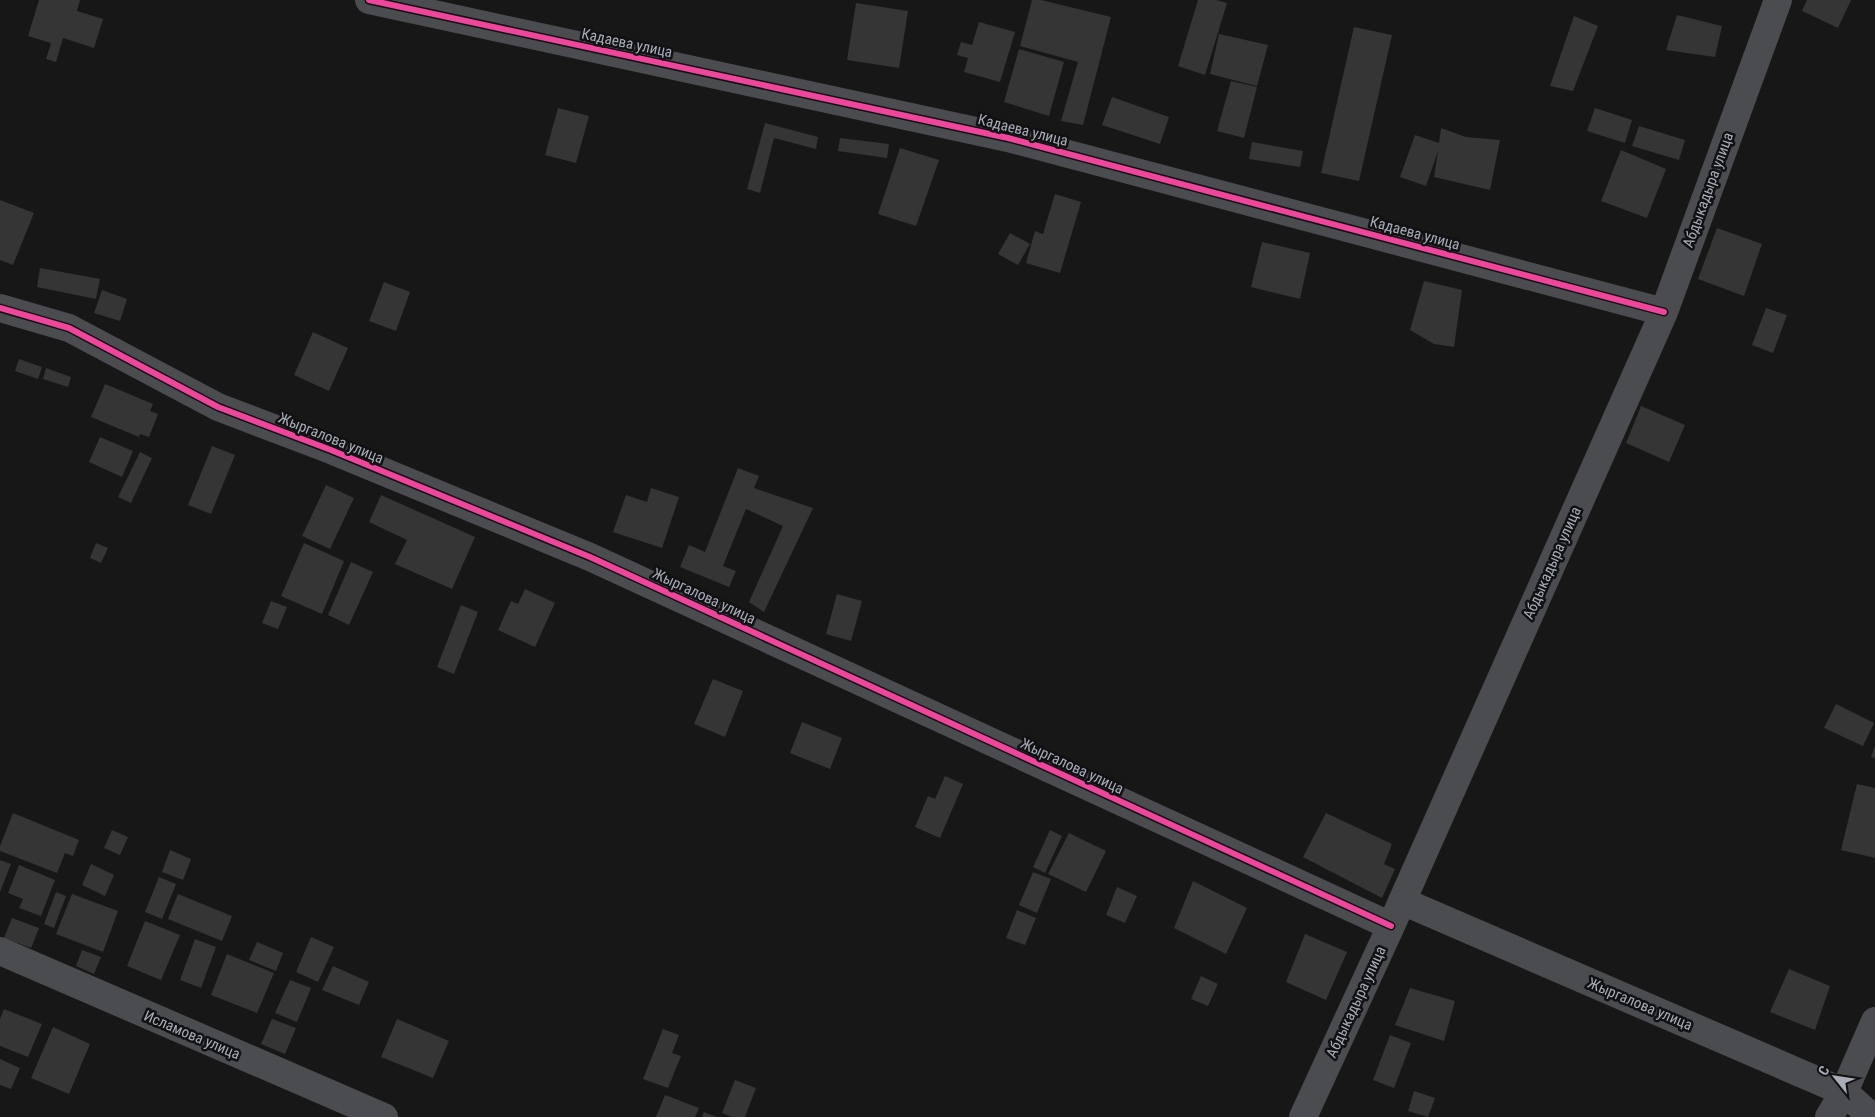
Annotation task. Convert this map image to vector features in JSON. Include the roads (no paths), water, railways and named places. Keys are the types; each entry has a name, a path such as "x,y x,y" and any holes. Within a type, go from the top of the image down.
{"street":[{"name":"Кадаева улица","path":"369,0 1008,138 1664,312"},
{"name":"Абдыкадыра улица","path":"1303,1117 1391,926 1664,312 1778,0"},
{"name":"Жыргалова улица","path":"0,308 69,328 218,407 340,454 590,557 1391,926"},
{"name":"Жыргалова улица","path":"1402,901 1844,1092 1872,1117"},
{"name":"Исламова улица","path":"0,951 384,1117"},
{"path":"1829,1117 1844,1092 1875,1021"}]}
